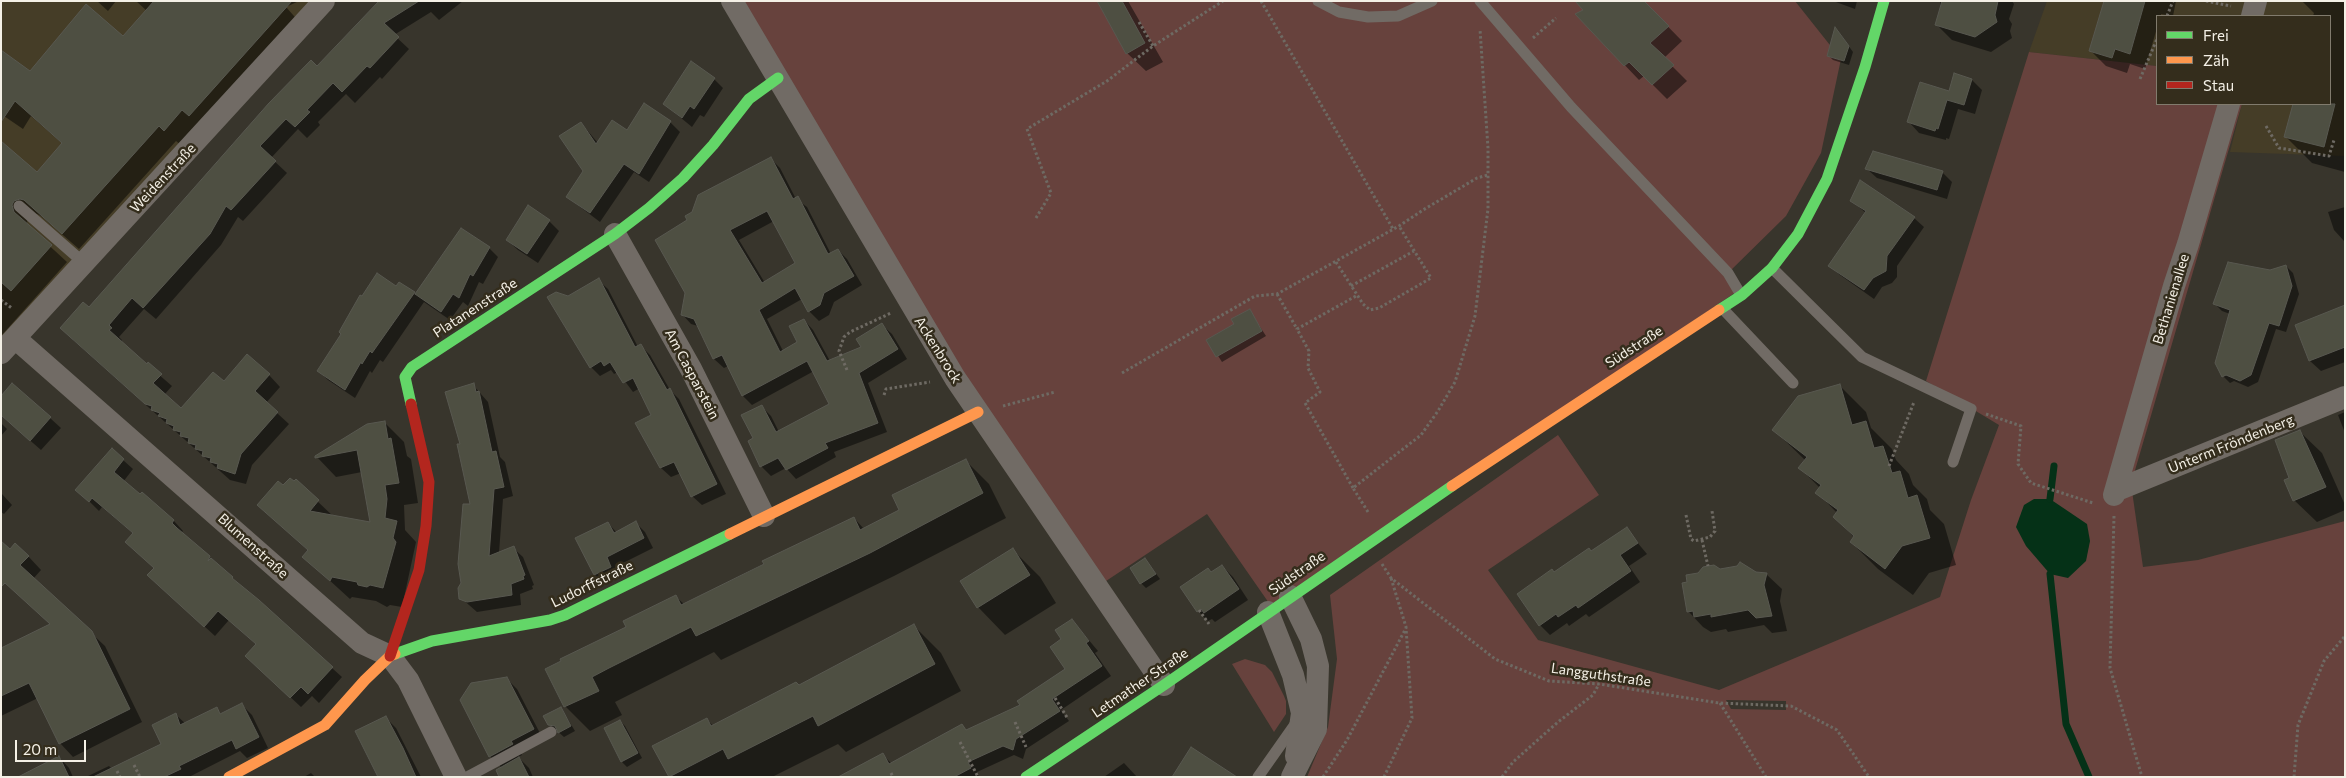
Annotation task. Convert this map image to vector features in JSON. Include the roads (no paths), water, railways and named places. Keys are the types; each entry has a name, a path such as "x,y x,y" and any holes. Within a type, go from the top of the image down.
{"street":[{"name":"Weidenstraße","path":"8,346 324,1"},
{"name":"Ackenbrock","path":"732,1 910,305 955,378 1164,685"},
{"name":"Südstraße","path":"1268,612 1548,421 1742,295 1772,268 1798,234 1827,179 1865,67 1884,1"},
{"path":"2252,15 2256,1"},
{"name":"Platanenstraße","path":"390,656 419,570 426,526 429,482 405,377 412,367 615,234 649,208 683,178 713,145 749,99 778,78"},
{"name":"Bethanienallee","path":"2115,493 2174,286 2229,105"},
{"name":"Am Casparstein","path":"615,234 691,369 764,516"},
{"name":"Blumenstraße","path":"8,346 362,643 390,656 408,680 456,777"},
{"name":"Unterm Fröndenberg","path":"2115,493 2345,397"},
{"name":"Ludorffstraße","path":"229,777 325,725 365,680 390,656 432,641 550,620 565,615 978,412"},
{"path":"1290,596 1311,639 1318,666 1316,729 1293,776"},
{"path":"1268,612 1293,675 1302,713 1293,776"},
{"name":"Letmather Straße","path":"1026,777 1164,685 1268,612"}],"lane":[{"path":"1318,1 1339,12 1368,17 1398,16 1432,1"},
{"path":"1480,1 1571,107 1728,273 1742,295"},
{"path":"20,206 84,263"},
{"path":"1772,268 1823,316 1862,357 1971,408 1954,462"},
{"path":"1722,308 1793,383"},
{"path":"1258,777 1302,713"},
{"path":"467,777 552,732"}],"waterway":[{"path":"2050,499 2054,466"},
{"path":"2050,574 2066,724 2089,777"}]}
